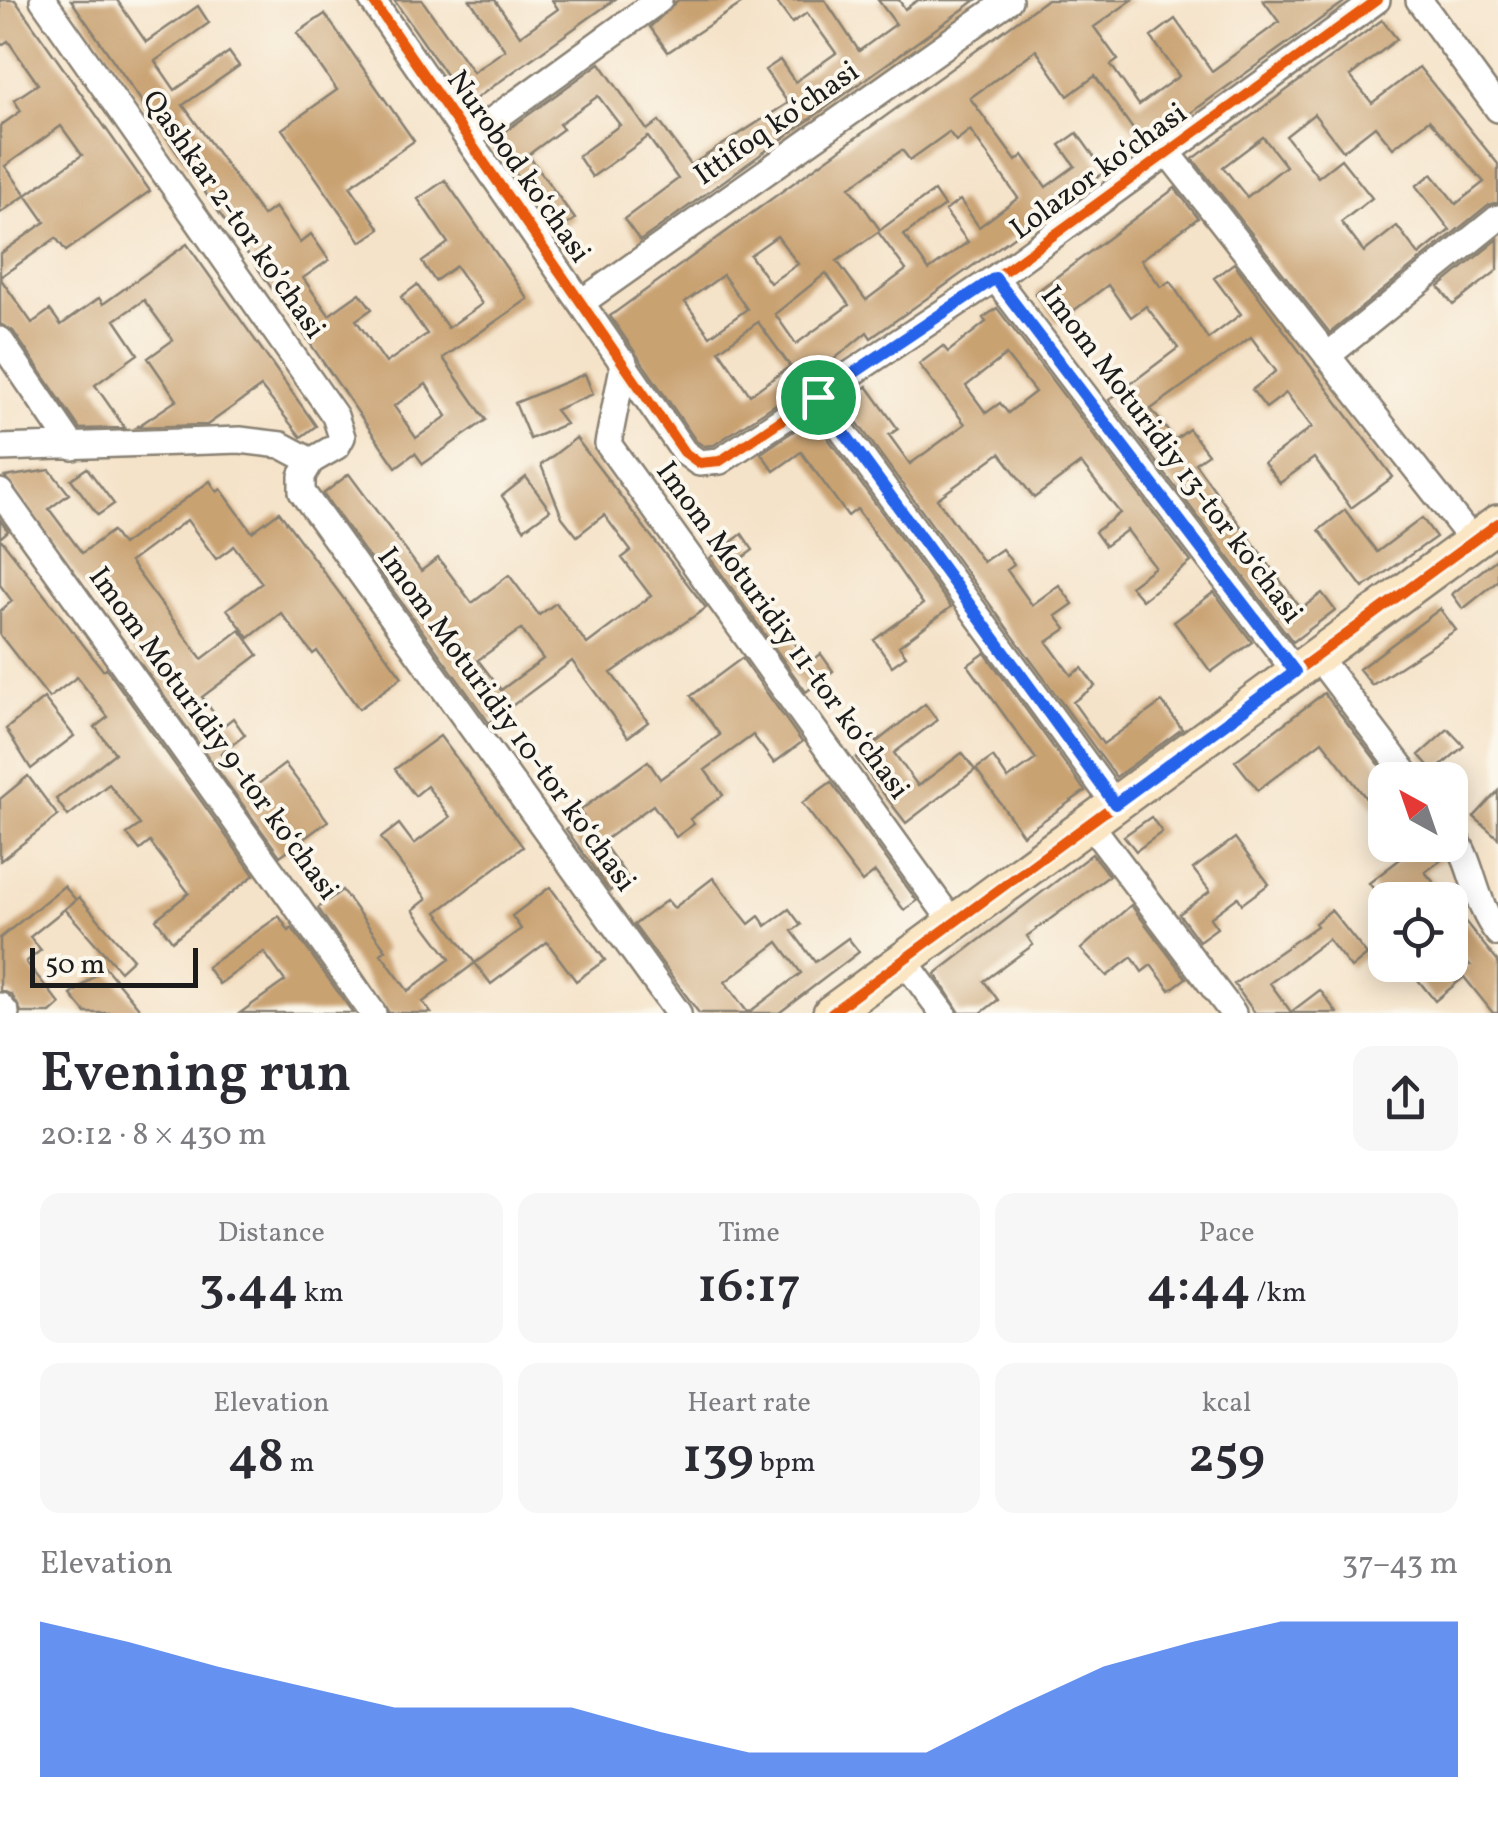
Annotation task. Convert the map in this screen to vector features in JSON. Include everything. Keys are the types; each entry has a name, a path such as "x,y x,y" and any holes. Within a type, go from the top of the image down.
{"street":[{"name":"Qashkar 2-tor koʼchasi","path":"42,0 335,416 342,437 337,446 310,461"},
{"name":"Nurobod koʻchasi","path":"372,0 624,362"},
{"path":"468,138 660,0"},
{"name":"Ittifoq ko‘chasi","path":"582,302 1009,0"},
{"name":"Lolazor ko‘chasi","path":"624,362 684,452 699,463 720,460 995,278 1376,0"},
{"path":"1419,0 1498,109"},
{"path":"832,1013 1485,532 1327,356 1168,154"},
{"path":"1327,356 1498,218"},
{"name":"Imom Moturidiy 13-tor koʻchasi","path":"995,278 1306,664 1396,762"},
{"path":"0,340 73,447"},
{"name":"Imom Moturidiy 11-tor koʻchasi","path":"624,362 608,444 953,923"},
{"path":"818,397 1234,1013"},
{"path":"0,448 240,440 280,445 310,461"},
{"name":"Imom Moturidiy 10-tor koʻchasi","path":"310,461 302,476 302,492 678,1013"},
{"name":"Imom Moturidiy 9-tor koʻchasi","path":"0,492 373,1013"},
{"path":"1465,862 1480,912 1498,933"},
{"path":"904,960 943,1013"},
{"path":"0,1006 6,1013"}],"building":[{"path":"0,0 15,0 150,191 66,251 56,238 0,277 0,254 45,222 26,195 0,213 0,126 21,111 14,100 38,84 8,41 0,46","holes":["61,126 82,155 26,195 5,166"]},
{"path":"71,0 117,0 146,42 198,6 209,23 155,61 175,90 229,52 239,66 183,105 263,216 275,207 300,243 311,234 329,260 303,278 329,315 360,293 372,309 356,320 386,363 427,334 401,297 417,285 448,328 482,304 456,266 435,281 422,262 448,243 418,199 445,180 528,299 443,358 486,420 423,464 415,453 396,467","holes":["426,384 447,416 416,438 394,406"]},
{"path":"394,0 422,0 473,72 505,50 470,0 495,0 520,36 558,9 552,0 614,0 467,105"},
{"path":"678,0 747,0 668,52 650,27"},
{"path":"775,0 825,0 859,51 896,24 878,0 899,0 905,9 918,0 976,0 640,241 624,219 678,179 648,137 592,177 578,156 620,125 598,96 559,124 563,129 528,155 575,219 558,231 492,141 600,63 647,130 659,121 691,165 788,103 765,70 780,60 795,82 836,53 807,13 792,23"},
{"path":"1046,0 1132,0 1094,27 1118,60 1111,65 1139,105 1179,76 1151,37 1175,19 1212,71 1279,22 1263,0 1347,0 1145,146 1095,76 1068,96 1036,50 970,98 1016,161 1023,155 1046,187 1075,166 1060,145 1077,133 1105,172 871,338 867,332 797,390 714,445 704,446 696,441 610,316","holes":["970,130 1018,198 979,227 960,200 945,211 968,242 929,270 904,235 944,206 934,191 880,230 850,187 902,150 910,160 949,132 956,141","878,232 906,270 866,300 837,261","777,236 798,264 770,283 750,255","826,273 849,305 796,344 775,314","723,275 747,309 710,336 685,302","758,322 790,366 750,395 719,350"]},
{"path":"325,14 414,141 350,186 380,229 361,242 282,129 337,90 297,33"},
{"path":"1382,20 1397,39 1350,76 1372,103 1419,67 1498,164 1498,202 1488,205 1330,333 1193,159","holes":["1314,114 1343,151 1375,126 1393,148 1429,120 1484,182 1456,204 1432,174 1416,186 1450,230 1419,255 1397,226 1364,252 1341,222 1372,198 1341,159 1318,177 1286,136","1263,137 1286,166 1247,197 1223,167"]},
{"path":"1175,188 1198,218 1141,260 1161,287 1170,281 1208,339 1241,314 1214,278 1234,263 1393,477 1351,508 1314,458 1280,483 1264,463 1312,427 1286,393 1266,408 1252,390 1276,371 1251,337 1151,409 1175,440 1189,429 1208,454 1195,463 1301,609 1322,593 1335,610 1293,642 1109,400 1178,348 1146,306 1131,317 1108,285 1057,323 1035,293"},
{"path":"1498,239 1498,270 1453,305 1439,287"},
{"path":"187,244 316,426 301,437 261,387 207,425 137,427 177,400 148,358 173,340 144,300 115,320 138,354 95,385 125,428 80,429 13,331 0,324 0,278 32,323 50,310 61,325 99,298 103,304"},
{"path":"997,308 1191,562 1142,600 1130,586 1155,567 1127,530 1105,546 1095,532 1120,513 1081,463 1034,498 1000,453 937,499 983,562 1002,549 1014,565 1007,570 1032,605 1059,585 1073,604 1056,616 1066,629 1047,642 1071,675 1082,668 1095,686 1073,702 1103,744 1162,702 1182,729 1116,777 843,403 867,386 898,429 889,435 910,464 965,424 919,364 943,346 948,352 986,322 983,318","holes":["1006,355 1035,392 1008,413 1000,403 986,413 966,386"]},
{"path":"585,374 593,394 555,410 566,424 530,439 515,403"},
{"path":"813,418 951,607 899,646 906,656 892,666 874,640 923,604 857,509 848,516 801,452 774,471 761,453"},
{"path":"576,438 706,608 611,673 648,722 628,737 572,661 489,723 323,494 349,474 421,571 438,558 472,603 509,575 539,615 556,603 587,644 651,596 622,558 631,551 604,515 577,536 562,517 541,465","holes":["521,629 543,659 501,690 478,660"]},
{"path":"87,468 114,504 98,515 71,479"},
{"path":"50,470 69,494 49,509 82,553 112,531 122,545 210,481 217,492 221,489 252,532 279,512 402,677 359,709 317,651 313,654 281,613 249,638 227,609 262,583 234,546 216,559 187,520 130,562 202,659 240,630 258,655 202,697 223,726 233,718 245,735 221,753 249,791 285,764 328,821 280,856 5,477"},
{"path":"526,477 550,510 524,529 502,496"},
{"path":"1345,510 1377,552 1422,518 1436,537 1363,588 1319,530"},
{"path":"0,520 8,531 0,538"},
{"path":"742,534 753,550 737,562 809,663 821,654 833,671 806,692 710,558"},
{"path":"0,538 103,670 106,668 254,875 172,941 156,919 189,893 150,842 140,850 127,834 140,825 109,784 68,816 56,799 115,753 95,727 108,717 77,677 49,698 0,635 0,611 12,601 0,585"},
{"path":"1498,558 1498,581 1463,609 1452,594"},
{"path":"1214,592 1252,642 1211,672 1174,622"},
{"path":"1440,609 1456,630 1372,685 1359,669"},
{"path":"985,653 1085,791 1023,835 976,769 993,757 1008,779 1036,759 968,665"},
{"path":"742,658 802,742 774,763 753,735 705,770 723,795 690,819 694,824 676,837 653,805 602,842 628,878 610,891 566,829 583,816 579,811 648,761 660,779 720,735 691,696"},
{"path":"1324,693 1377,762 1368,762 1368,801 1322,741 1258,790 1235,761"},
{"path":"44,698 74,736 31,769 6,729"},
{"path":"925,704 937,720 894,753 918,786 962,753 975,770 906,823 856,758"},
{"path":"1448,729 1464,746 1446,762 1425,762 1419,755"},
{"path":"440,736 523,847 437,912 475,963 423,1002 431,1013 389,1013 318,908 342,890 386,950 381,954 408,991 450,959 413,910 427,899 381,838 399,824 414,844 450,817 427,786 415,796 395,769"},
{"path":"28,776 58,816 0,861 0,799"},
{"path":"831,782 917,901 904,910 875,872 862,882 802,803"},
{"path":"1498,791 1498,838 1474,817"},
{"path":"1151,817 1162,832 1136,851 1124,836"},
{"path":"1235,838 1269,884 1242,904 1238,897 1210,918 1217,928 1199,941 1179,914 1210,891 1193,869"},
{"path":"1092,854 1109,876 1027,936 1033,945 984,981 998,1000 981,1013 960,1013 935,974"},
{"path":"1396,862 1439,862 1425,872 1433,882 1370,882"},
{"path":"713,878 749,924 759,916 766,926 789,909 801,925 792,931 815,962 848,938 859,952 779,1013 748,1013 699,1013 634,925 667,900 674,908","holes":["778,942 801,973 748,1013 725,982"]},
{"path":"64,886 76,900 30,937 41,950 26,962 60,1004 50,1013 22,1013 12,995 0,990 0,938"},
{"path":"550,887 605,960 576,981 547,942 491,984 475,963 521,929 512,916"},
{"path":"79,897 133,959 120,971 65,909"},
{"path":"1131,905 1186,978 1170,990 1151,965 1142,972 1132,957 1107,976 1081,949"},
{"path":"1331,910 1367,955 1351,968 1328,939 1270,983 1291,1012 1320,990 1337,1013 1255,1013 1234,984 1317,926 1315,923"},
{"path":"279,916 289,931 292,928 353,1013 240,1013 285,981 264,952 219,984 207,967"},
{"path":"1468,925 1498,962 1498,1013 1493,1013 1468,982"},
{"path":"105,967 143,1013 86,1013 71,995"},
{"path":"1420,982 1458,982 1435,1001"}],"cycle path":[{"path":"372,0 684,452 699,463 720,461 995,278 1377,0"},
{"path":"831,1013 1498,523"}],"route":[{"path":"995,278 1295,672 1115,804 818,397 995,278"}]}
